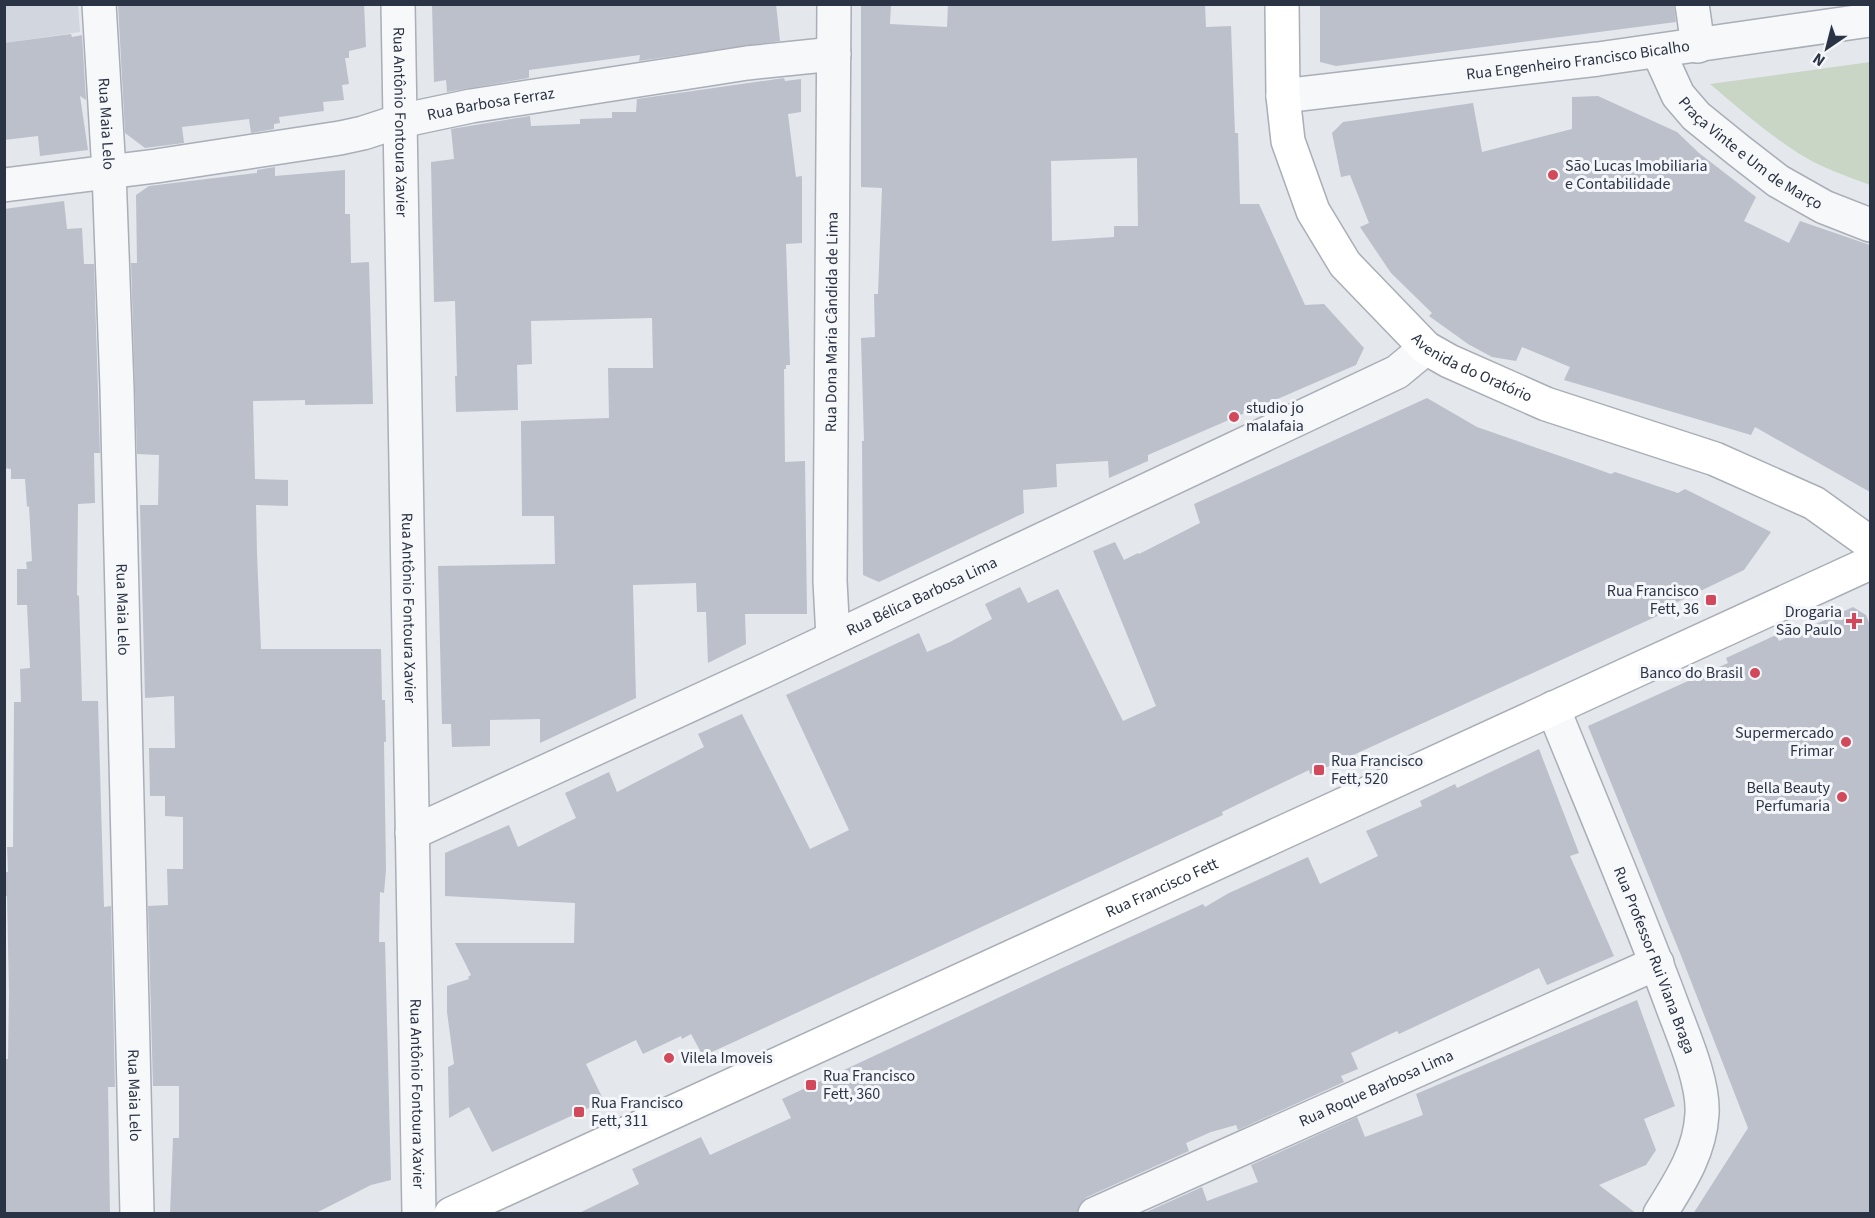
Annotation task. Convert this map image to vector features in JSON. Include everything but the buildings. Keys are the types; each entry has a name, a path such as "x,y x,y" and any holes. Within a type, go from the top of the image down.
{"main road":[{"name":"Avenida do Oratório","path":"1282,4 1283,96 1288,141 1312,210 1346,264 1426,348 1449,361 1546,404 1715,459 1814,503 1870,543"},
{"name":"Rua Francisco Fett","path":"451,1214 1870,563"}],"street":[{"name":"Rua Maia Lelo","path":"99,4 109,172 117,388 137,1214"},
{"name":"Rua Antônio Fontoura Xavier","path":"398,4 419,1214"},
{"name":"Rua Dona Maria Cândida de Lima","path":"833,638 830,569 834,4"},
{"path":"1692,4 1698,46"},
{"name":"Rua Engenheiro Francisco Bicalho","path":"1283,96 1698,46 1870,20"},
{"name":"Praça Vinte e Um de Março","path":"1658,51 1678,95 1696,116 1778,181 1824,207 1870,225"},
{"name":"Rua Barbosa Ferraz","path":"4,185 340,138 400,121 471,106 747,63 834,54"},
{"name":"Rua Bélica Barbosa Lima","path":"412,833 833,638 1397,372 1426,348"},
{"name":"Rua Professor Rui Viana Braga","path":"1553,708 1657,963 1696,1070 1702,1112 1698,1143 1687,1172 1660,1214"},
{"name":"Rua Roque Barbosa Lima","path":"1095,1214 1657,963"}],"shaded area":[{"path":"4,5 78,5 80,32 5,43"}],"green space":[{"path":"1870,62 1870,185 1824,167 1798,153 1764,129 1710,84"}],"place":[{"name":"São Lucas Imobiliaria e Contabilidade","path":"1553,175"},
{"name":"studio jo malafaia","path":"1234,417"},
{"name":"Rua Francisco Fett, 36","path":"1711,600"},
{"name":"Drogaria São Paulo","path":"1854,621"},
{"name":"Banco do Brasil","path":"1755,673"},
{"name":"Supermercado Frimar","path":"1846,742"},
{"name":"Rua Francisco Fett, 520","path":"1319,770"},
{"name":"Bella Beauty Perfumaria","path":"1842,797"},
{"name":"Vilela Imoveis","path":"669,1058"},
{"name":"Rua Francisco Fett, 360","path":"811,1085"},
{"name":"Rua Francisco Fett, 311","path":"579,1112"}]}
